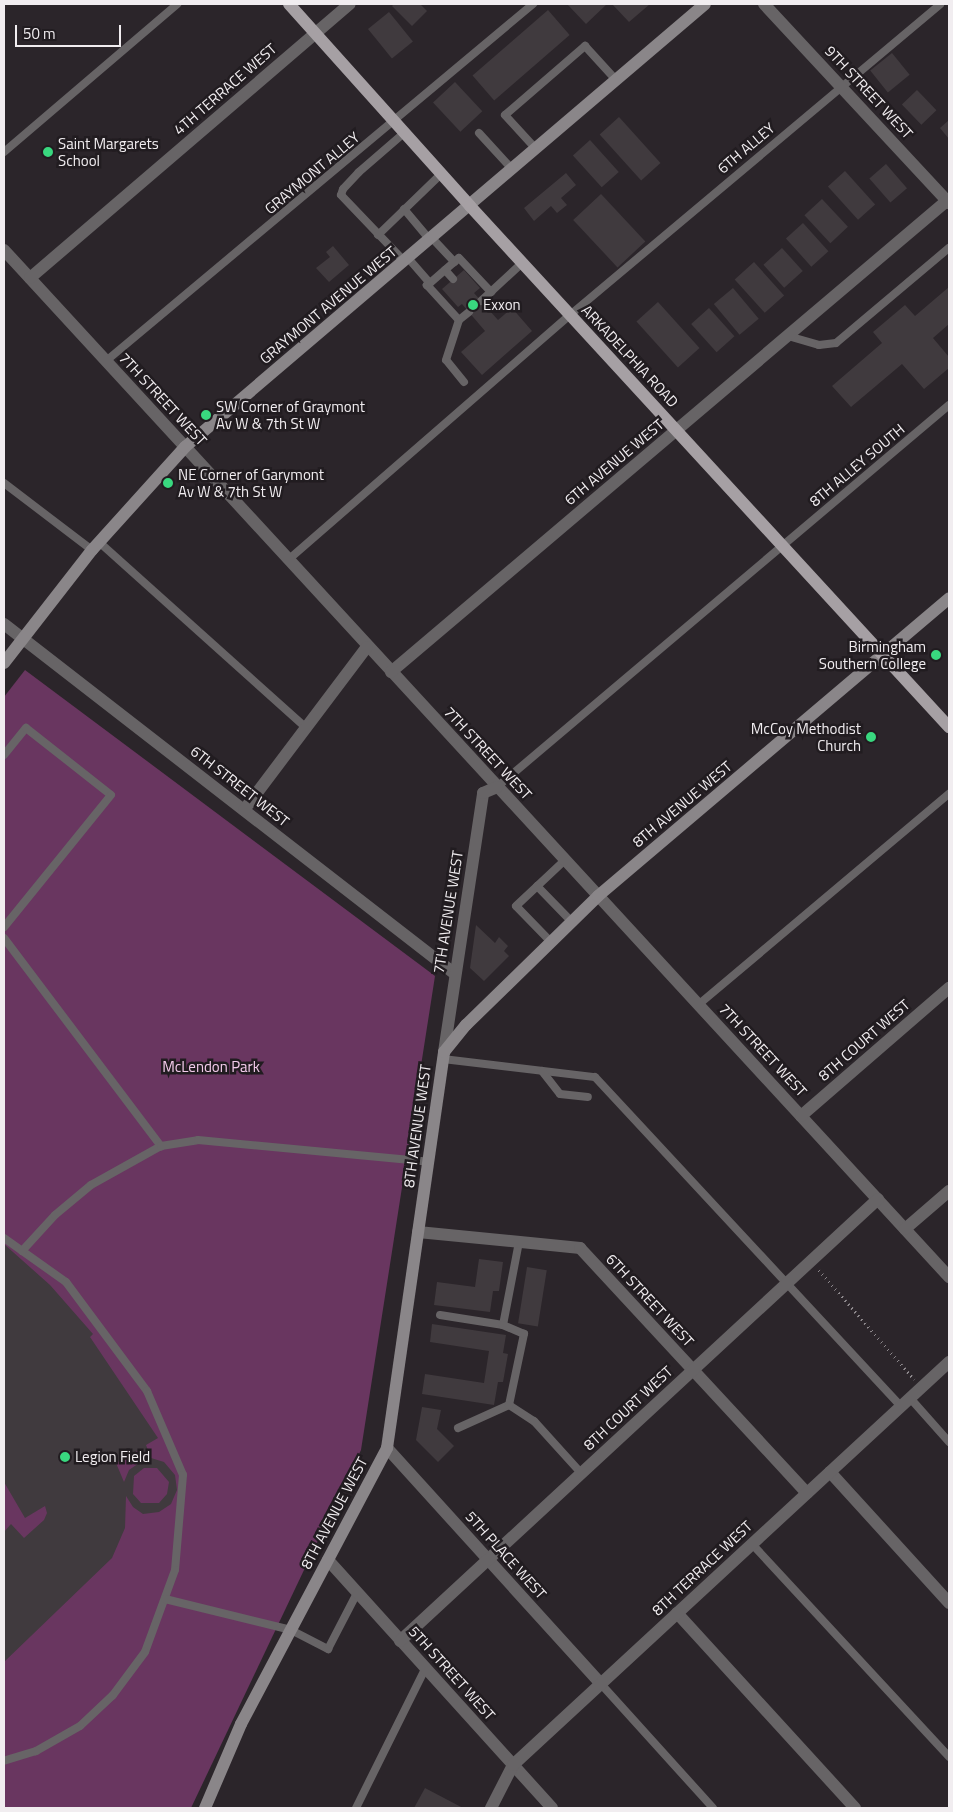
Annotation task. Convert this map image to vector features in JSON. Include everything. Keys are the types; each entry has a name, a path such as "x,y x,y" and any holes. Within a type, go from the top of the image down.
{"main road":[{"name":"ARKADELPHIA ROAD","path":"289,4 522,263 949,727"},
{"name":"GRAYMONT AVENUE WEST","path":"4,663 96,546 185,447 705,4"},
{"name":"8TH AVENUE WEST","path":"205,1808 241,1724 387,1448 444,1056 466,1025 598,896 949,598"}],"street":[{"name":"4TH TERRACE WEST","path":"30,278 350,4"},
{"name":"9TH STREET WEST","path":"764,4 949,201"},
{"name":"6TH AVENUE WEST","path":"391,672 949,201"},
{"name":"7TH STREET WEST","path":"4,252 949,1277"},
{"name":"6TH STREET WEST","path":"4,624 455,974"},
{"path":"244,810 368,646"},
{"name":"7TH AVENUE WEST","path":"444,1056 483,793 498,787"},
{"name":"8TH COURT WEST","path":"801,1116 949,988"},
{"path":"906,1229 949,1191"},
{"name":"8TH COURT WEST","path":"400,1641 878,1200"},
{"name":"6TH STREET WEST","path":"418,1232 580,1248 807,1493"},
{"name":"8TH TERRACE WEST","path":"491,1808 513,1765 949,1362"},
{"name":"5TH PLACE WEST","path":"387,1448 601,1684"},
{"path":"830,1472 949,1603"},
{"name":"5TH STREET WEST","path":"328,1560 552,1808"},
{"path":"678,1613 855,1808"}],"lane":[{"path":"4,152 177,4"},
{"name":"GRAYMONT ALLEY","path":"106,361 395,122 533,4"},
{"name":"6TH ALLEY","path":"288,560 570,315 940,4"},
{"path":"536,149 505,115 584,46 616,80"},
{"path":"404,133 359,172 343,189 342,195 378,235 430,283"},
{"path":"479,133 512,169"},
{"path":"378,235 441,174"},
{"path":"404,209 454,262"},
{"path":"788,336 818,345 836,343 949,248"},
{"path":"459,320 427,286 430,283 459,258 490,292"},
{"path":"481,301 522,263"},
{"path":"445,270 453,280"},
{"path":"464,382 446,360 459,320 469,312"},
{"name":"8TH ALLEY SOUTH","path":"498,787 949,405"},
{"path":"4,482 96,546 305,727"},
{"path":"4,755 26,728 111,795 4,927"},
{"path":"698,1005 949,794"},
{"path":"551,942 516,906 564,860"},
{"path":"537,886 572,922"},
{"path":"4,938 161,1146"},
{"path":"444,1056 595,1077 788,1283 906,1402 949,1442"},
{"path":"542,1071 560,1094 588,1097"},
{"path":"22,1251 56,1215 91,1185 161,1146 198,1140 429,1162"},
{"path":"4,1238 66,1282 147,1391 183,1475 175,1570 145,1652 113,1695 80,1726 36,1751 4,1761"},
{"path":"503,1325 519,1242"},
{"path":"440,1315 503,1325 524,1334 509,1404"},
{"path":"458,1428 509,1404"},
{"path":"509,1404 534,1421 581,1473"},
{"path":"752,1544 949,1757"},
{"path":"165,1599 291,1630 328,1649 357,1593"},
{"path":"356,1808 426,1669"},
{"path":"601,1684 713,1808"}],"path":[{"path":"811,1262 922,1387"}],"green space":[{"name":"McLendon Park","path":"25,670 435,976 361,1450 191,1808 4,1808 4,697"}],"building":[{"path":"394,4 420,4 427,11 412,26 392,6"},
{"path":"567,4 607,4 586,24"},
{"path":"612,4 650,4 629,22"},
{"path":"548,10 570,35 494,101 473,76"},
{"path":"389,12 413,42 392,59 368,29"},
{"path":"892,53 910,75 888,92 870,71"},
{"path":"455,82 482,111 460,132 433,102"},
{"path":"917,90 936,110 921,125 902,105"},
{"path":"619,117 660,163 641,180 600,134"},
{"path":"949,120 949,139 940,128"},
{"path":"590,140 619,172 602,187 573,155"},
{"path":"886,164 907,188 890,203 869,178"},
{"path":"845,171 875,204 858,220 828,186"},
{"path":"566,173 576,185 561,198 567,205 557,213 551,206 534,221 524,208"},
{"path":"601,194 645,242 618,267 573,220"},
{"path":"822,199 848,227 830,243 804,215"},
{"path":"803,223 828,251 811,267 786,238"},
{"path":"333,246 349,265 329,282 316,268 330,257 326,252"},
{"path":"782,248 803,271 784,288 763,265"},
{"path":"754,262 784,295 765,313 735,279"},
{"path":"464,270 480,288 474,293 498,320 512,308 532,331 482,375 461,352 485,331 462,304 458,307 442,289"},
{"path":"949,287 949,324 933,338 949,357 949,368 924,389 902,364 851,407 832,386 882,343 873,332 905,305 915,316"},
{"path":"733,288 759,319 740,335 714,304"},
{"path":"658,302 699,348 678,367 636,321"},
{"path":"709,308 734,336 717,352 691,324"},
{"path":"476,925 495,943 499,937 508,946 504,951 509,956 484,981 470,968"},
{"name":"Legion Field","path":"4,1244 50,1285 93,1334 90,1337 158,1438 146,1445 151,1458 164,1462 175,1475 177,1490 171,1504 159,1512 143,1514 133,1507 126,1496 125,1528 112,1558 4,1662 4,1532 11,1524 24,1538 44,1520 47,1513 45,1506 25,1518 4,1482","holes":["137,1451 142,1461 129,1470 124,1482 116,1463","144,1468 157,1468 169,1482 167,1494 159,1503 141,1503 133,1494 134,1476"]},
{"path":"479,1259 503,1262 499,1291 493,1291 490,1312 434,1305 437,1282 475,1287"},
{"path":"527,1267 547,1270 538,1326 518,1323"},
{"path":"432,1324 506,1335 503,1353 508,1354 503,1382 498,1382 494,1405 422,1394 425,1374 484,1383 489,1351 430,1342"},
{"path":"422,1407 441,1410 437,1429 454,1446 438,1462 416,1440"},
{"path":"425,1788 463,1808 414,1808"}],"place":[{"name":"Saint Margarets School","path":"48,152"},
{"name":"Exxon","path":"473,305"},
{"name":"SW Corner of Graymont Av W & 7th St W","path":"206,415"},
{"name":"NE Corner of Garymont Av W & 7th St W","path":"168,483"},
{"name":"Birmingham Southern College","path":"936,655"},
{"name":"McCoy Methodist Church","path":"871,737"},
{"name":"Legion Field","path":"65,1457"}]}
